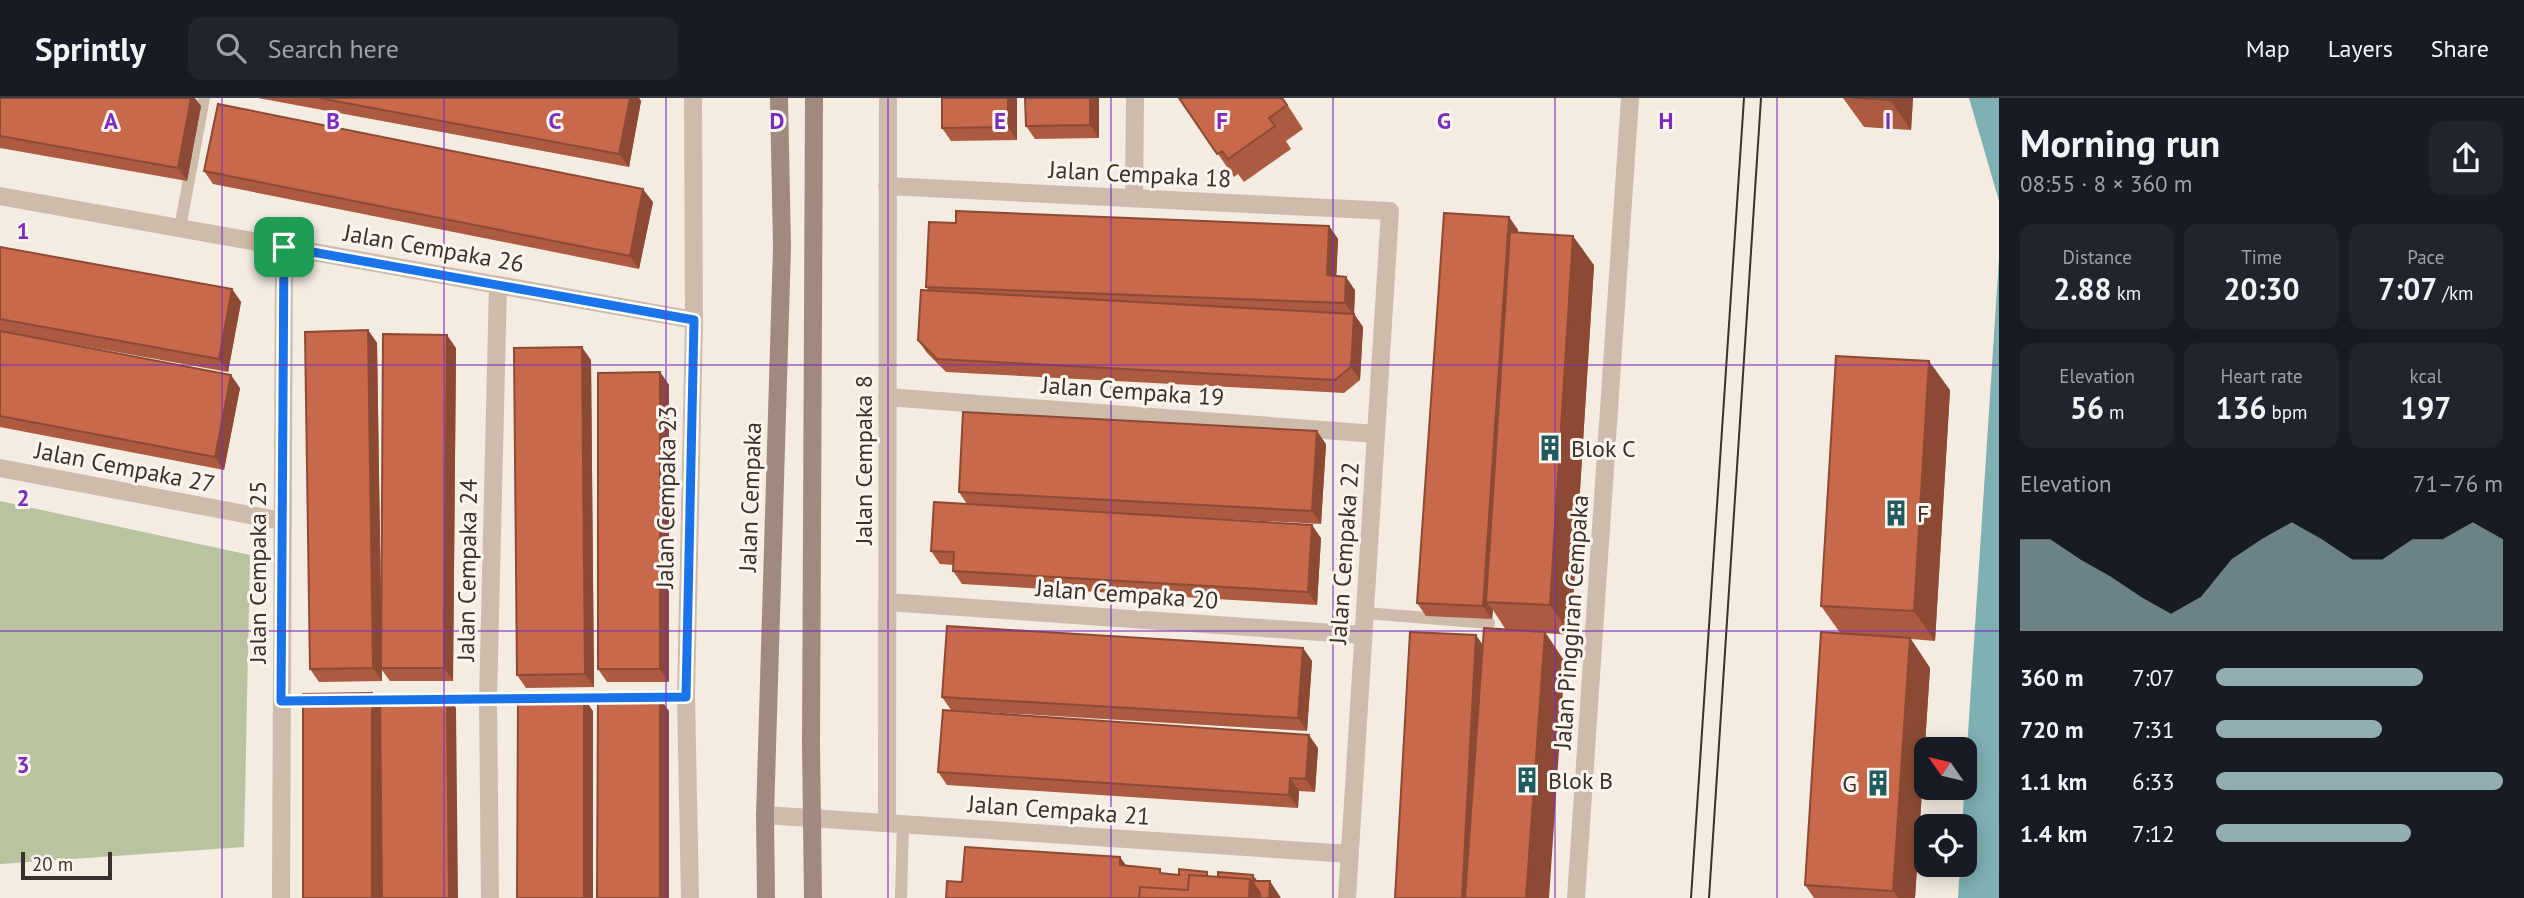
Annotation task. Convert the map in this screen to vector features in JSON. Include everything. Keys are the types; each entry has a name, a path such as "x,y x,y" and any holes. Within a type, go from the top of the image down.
{"main road":[{"name":"Jalan Cempaka","path":"766,898 765,815 782,247 779,98"},
{"path":"813,898 814,98"}],"street":[{"name":"Jalan Cempaka 23","path":"690,898 686,697 694,320 693,98"},
{"name":"Jalan Cempaka 8","path":"888,98 887,602 895,824"},
{"path":"1135,98 1135,198"},
{"name":"Jalan Pinggiran Cempaka","path":"1576,898 1630,98"},
{"name":"Jalan Cempaka 18","path":"887,186 1390,211"},
{"name":"Jalan Cempaka 26","path":"0,196 694,320"},
{"name":"Jalan Cempaka 22","path":"1347,898 1390,211"},
{"name":"Jalan Cempaka 25","path":"281,898 284,247"},
{"name":"Jalan Cempaka 24","path":"490,898 488,699 498,285"},
{"name":"Jalan Cempaka 19","path":"887,397 1376,434"},
{"name":"Jalan Cempaka 27","path":"0,468 282,521"},
{"name":"Jalan Cempaka 20","path":"887,602 1363,635"},
{"name":"Jalan Cempaka 21","path":"765,815 1350,853"}],"lane":[{"path":"180,228 204,98"},
{"path":"1365,613 1489,623"},
{"path":"419,700 686,697"},
{"path":"281,701 337,701"},
{"path":"895,824 901,898"}],"green space":[{"path":"0,501 250,555 244,847 0,864"}],"water":[{"path":"1969,98 1999,98 1999,201"},
{"path":"1999,258 1999,898 1958,898 1959,877 1977,877 1977,814 1963,814 1964,800 1978,800 1978,737 1968,737"}],"building":[{"path":"0,98 191,98 178,168 0,136"},
{"path":"319,98 630,98 619,154"},
{"path":"942,98 1008,98 1008,127 942,128"},
{"path":"1025,98 1090,98 1090,125 1026,126"},
{"path":"1179,98 1282,98 1287,105 1269,118 1275,126 1228,159 1222,151 1217,154"},
{"path":"1854,98 1890,98 1890,100"},
{"path":"218,104 643,189 630,256 204,171"},
{"path":"956,211 1329,226 1327,275 1346,277 1345,303 926,287 929,222 956,223"},
{"path":"1444,213 1509,217 1483,606 1417,603"},
{"path":"1510,232 1573,236 1550,605 1486,602"},
{"path":"0,247 232,289 219,359 0,319"},
{"path":"921,290 1354,314 1351,367 1335,380 937,359 918,340"},
{"path":"368,330 373,668 310,669 305,332"},
{"path":"0,331 231,375 215,457 0,416"},
{"path":"383,334 447,335 444,668 381,668"},
{"path":"582,347 585,674 517,675 514,348"},
{"name":"F","path":"1836,356 1929,361 1914,611 1821,606"},
{"path":"660,372 660,669 598,669 598,373"},
{"path":"963,412 1317,431 1312,511 959,492"},
{"path":"934,502 1312,525 1308,592 953,571 954,552 931,551"},
{"path":"947,626 1303,648 1298,718 942,697"},
{"path":"1484,628 1545,632 1526,898 1465,898"},
{"path":"1410,632 1476,635 1462,898 1395,898"},
{"name":"G","path":"1821,632 1910,638 1893,891 1805,885"},
{"path":"372,693 372,898 303,898 303,694"},
{"path":"447,695 449,898 382,898 380,696"},
{"path":"518,698 584,698 584,898 517,898"},
{"path":"598,698 660,698 660,898 597,898"},
{"path":"943,710 1309,735 1306,779 1290,778 1289,795 938,772"},
{"path":"965,847 1120,857 1120,865 1160,869 1160,873 1179,875 1179,869 1207,872 1207,876 1189,875 1188,890 1140,887 1139,898 946,898 947,881 962,882"},
{"path":"1218,872 1253,875 1253,881 1270,881 1269,898 1260,898 1260,893 1250,879 1218,877"},
{"path":"1189,875 1250,879 1249,898 1139,898 1140,887 1188,890"}],"tram line":[{"path":"1691,898 1744,98"},
{"path":"1709,898 1761,98"}],"place":[{"name":"Blok C","path":"1550,448"},
{"name":"F","path":"1896,513"},
{"name":"Blok B","path":"1527,780"},
{"name":"G","path":"1878,783"}],"route":[{"path":"284,247 694,320 686,697 281,701 284,247"}]}
